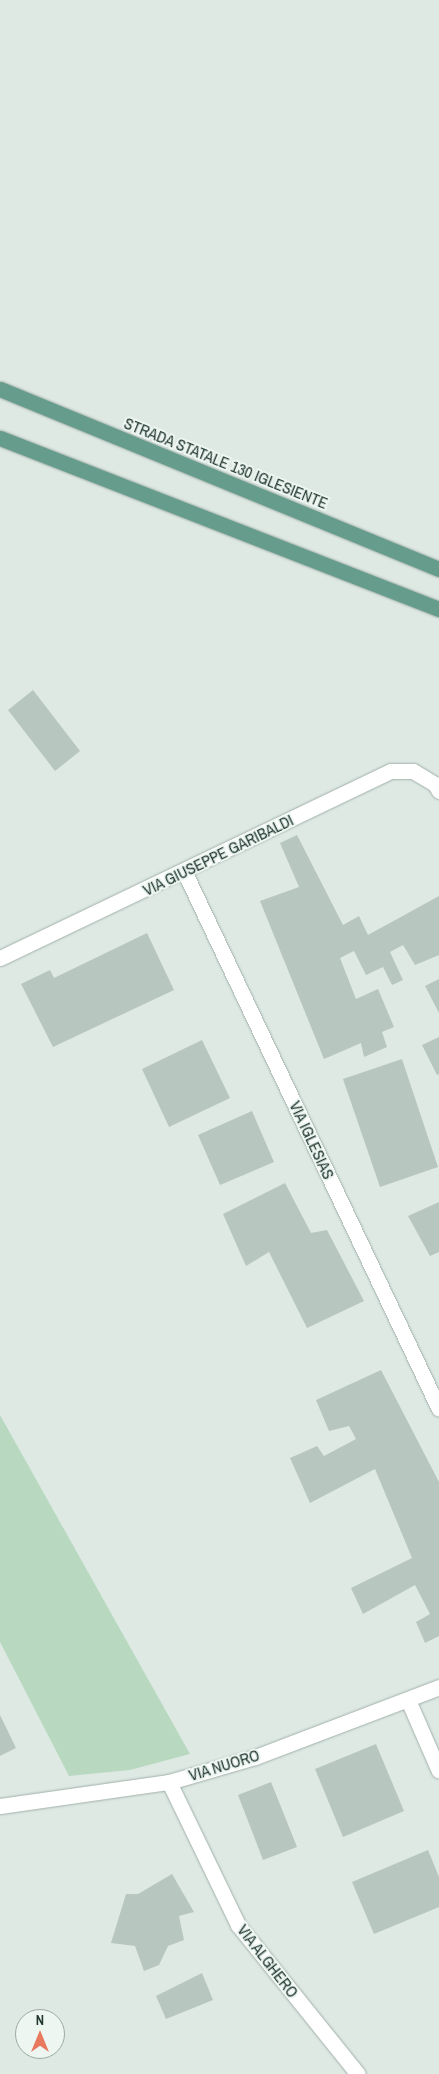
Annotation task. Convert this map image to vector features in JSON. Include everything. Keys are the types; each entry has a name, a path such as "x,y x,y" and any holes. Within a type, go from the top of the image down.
{"main road":[{"name":"STRADA STATALE 130 IGLESIENTE","path":"0,390 439,569"},
{"path":"0,438 439,609"}],"street":[{"name":"VIA GIUSEPPE GARIBALDI","path":"0,958 184,872 391,771 413,771 437,788"},
{"name":"VIA IGLESIAS","path":"184,872 439,1409"},
{"name":"VIA NUORO","path":"0,1806 169,1782 255,1757 439,1687"},
{"path":"408,1700 439,1771"},
{"name":"VIA ALGHERO","path":"169,1782 238,1925 358,2074"}],"green space":[{"path":"0,1415 190,1754 130,1770 69,1776 0,1642"}],"building":[{"path":"33,690 80,751 55,771 8,710"},
{"path":"297,835 343,925 359,916 368,935 439,896 439,955 415,965 403,945 390,952 403,980 392,985 383,967 366,975 354,951 340,958 356,999 378,989 394,1027 382,1032 387,1047 364,1057 361,1043 324,1059 260,901 299,887 280,843"},
{"path":"147,933 174,990 53,1047 21,984 50,970 54,978"},
{"path":"439,979 439,1013 425,986"},
{"path":"439,1037 439,1074 437,1075 422,1045"},
{"path":"202,1040 230,1098 169,1127 142,1069"},
{"path":"402,1059 438,1167 380,1187 343,1079"},
{"path":"252,1111 274,1162 220,1185 198,1135"},
{"path":"285,1183 311,1233 327,1230 364,1301 307,1328 269,1252 246,1266 223,1214"},
{"path":"439,1202 439,1252 430,1256 408,1216"},
{"path":"381,1370 439,1482 439,1636 425,1643 416,1622 430,1614 415,1585 363,1614 351,1588 412,1558 375,1469 310,1503 290,1458 317,1446 324,1456 356,1439 349,1426 329,1431 316,1400"},
{"path":"0,1715 16,1748 0,1756"},
{"path":"376,1744 404,1811 343,1837 315,1769"},
{"path":"271,1782 297,1847 263,1860 238,1795"},
{"path":"428,1850 439,1877 439,1907 374,1934 352,1882"},
{"path":"172,1874 194,1912 179,1916 184,1940 168,1946 159,1965 144,1971 135,1946 111,1943 126,1894 138,1894"},
{"path":"202,1973 213,2000 166,2019 156,1996"}]}
